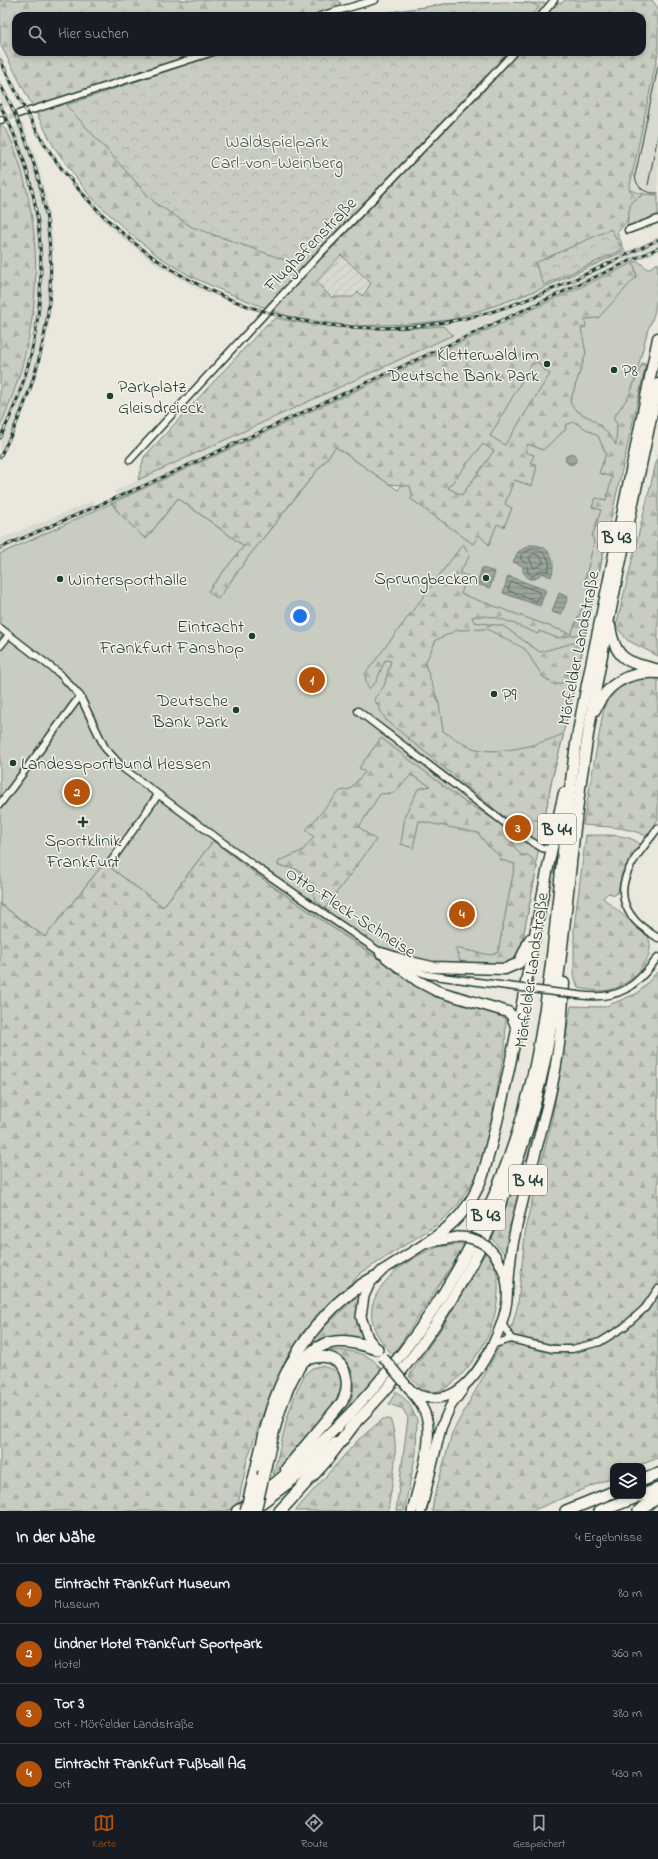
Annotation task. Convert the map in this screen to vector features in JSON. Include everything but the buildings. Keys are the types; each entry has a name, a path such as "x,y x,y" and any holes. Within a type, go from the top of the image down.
{"highway":[{"name":"Mörfelder Landstraße","path":"237,1511 274,1484 309,1455 351,1414 406,1350 454,1276 475,1237 494,1197 517,1133 535,1062 549,971 578,736 658,338"},
{"name":"Mörfelder Landstraße","path":"251,1511 303,1472 355,1423 398,1374 432,1327 462,1280 500,1206 526,1135 539,1086 550,1033 563,946 578,800 590,721 658,384"},
{"path":"610,620 614,642 622,656 634,664 658,670"},
{"path":"590,721 606,692 617,682 639,673 658,673"},
{"name":"B 44","path":"426,1243 456,1221 470,1204 480,1184 492,1142 518,1032 537,923 578,736"},
{"path":"381,953 432,967 510,968 519,963 537,923"},
{"name":"B 44","path":"508,1287 513,1244 520,1208 545,1117 560,1039 564,978 563,946"},
{"path":"381,953 402,970 427,986 449,995 508,1012 515,1021 518,1032"},
{"path":"246,1511 273,1406 283,1380 295,1356 313,1331 338,1303 360,1285 375,1277"},
{"path":"255,1511 279,1413 294,1378 304,1360 317,1348 334,1342 353,1342 380,1353"},
{"path":"274,1484 347,1394 347,1377 343,1368 337,1362 326,1357 304,1360"},
{"path":"280,1511 325,1462 355,1423"},
{"path":"646,1479 658,1474"},
{"path":"646,1494 658,1489"},
{"path":"566,1511 610,1493"},
{"path":"639,1511 658,1497"},
{"path":"600,1511 631,1499"}],"main road":[{"name":"B 44","path":"412,1511 427,1447 428,1431 425,1414 410,1389 380,1353 365,1331 361,1310 366,1289 375,1277 426,1243 458,1237 471,1238 481,1242 495,1255 504,1271 508,1287 502,1323 494,1344 450,1407 441,1428 421,1511"},
{"name":"B 44","path":"410,1389 424,1397 437,1398 455,1392 465,1384"}],"street":[{"path":"334,12 375,0"},
{"path":"544,12 554,0"},
{"path":"24,112 200,56"},
{"name":"Flughafenstraße","path":"130,460 319,255 491,78 510,56"},
{"path":"628,230 658,219"},
{"name":"Otto-Fleck-Schneise","path":"0,628 60,674 80,696 105,748 124,769 252,864 381,953 402,965 422,973 507,986 606,997 627,989 646,974 658,957"},
{"path":"0,646 9,635"},
{"path":"0,804 80,696"},
{"path":"358,711 518,833 542,848 552,850"},
{"path":"110,864 158,795"},
{"path":"658,828 630,867 623,887 624,897 630,913 635,921 658,938"},
{"path":"494,1344 511,1339 553,1349 572,1349 600,1342 624,1327 645,1308 658,1289"},
{"path":"502,1323 511,1339"}],"shaded area":[{"path":"0,52 23,100 19,102 0,65"},
{"path":"658,53 658,195 652,195 629,190"},
{"path":"0,81 13,104 0,109"},
{"path":"33,119 70,177 127,237 154,257 181,274 204,287 255,307 254,311 202,291 178,278 151,261 124,240 105,223 67,179 47,152 29,121"},
{"path":"23,123 36,157 47,199 53,243 53,288 48,333 38,371 29,398 0,461 0,426 14,392 28,346 35,286 34,243 29,201 18,161 6,130"},
{"path":"658,237 658,252 119,500 114,491 452,335 442,326 410,329 352,330 326,327 276,318 278,313 300,319 353,326 410,324 450,320 538,290"},
{"path":"341,255 371,283 363,296 331,297 315,282"},
{"path":"93,501 97,509 0,554 0,539"}],"green space":[{"path":"0,0 338,0 348,12 12,12 12,56 646,56 646,12 391,12 445,4 562,3 565,0 652,0 658,8 658,53 629,190 644,194 631,202 627,221 617,233 625,251 538,290 450,320 410,324 353,326 300,319 278,313 225,292 190,276 158,256 129,233 89,195 54,147 0,44","holes":["341,255 371,283 363,296 358,292 353,297 331,297 316,282"]},
{"path":"505,2 531,3 539,7 535,12 391,12 445,4"},
{"name":"Waldspielpark Carl-von-Weinberg","path":"212,56 503,56 490,73 305,267 192,227 154,202 66,105"},
{"path":"0,125 10,137 20,165 34,232 36,265 30,330 23,362 13,394 0,426"},
{"path":"644,194 658,195 658,222 651,222 627,233 628,211 631,202"},
{"path":"611,229 622,250 544,285 535,263"},
{"path":"638,261 648,269 658,263 656,306 648,329 633,387 633,415 577,676 552,779 536,863 537,867 521,947 515,957 516,962 499,965 425,963 390,951 383,962 275,888 213,841 163,907 104,863 45,937 0,904 0,554 112,503 116,509 146,539 178,498 244,546 208,591 218,598 252,552 336,447 398,490 496,357 581,328 585,319 637,276 633,263"},
{"path":"633,263 637,276 598,318 585,319 586,327 581,328 586,353 570,402 577,411 592,419 602,427 616,445 617,424 613,418 629,396 642,363 646,364 585,633 558,638 539,631 538,634 489,616 472,617 474,622 503,626 540,652 584,640 577,676 573,670 565,671 570,678 555,685 543,677 525,649 487,629 457,630 436,640 425,664 439,704 443,731 470,747 480,750 504,750 530,746 563,734 544,821 503,816 386,720 374,699 384,686 391,661 385,660 376,682 369,689 366,683 365,674 463,544 470,555 459,573 467,576 461,594 571,634 582,608 588,602 591,590 584,584 594,542 592,536 601,510 592,507 596,498 606,500 612,477 599,473 606,454 598,436 574,422 565,425 566,429 543,450 528,444 525,452 534,455 531,462 537,465 532,486 514,480 505,504 512,508 504,527 497,524 489,545 479,535 473,544 411,499 412,494 410,486 389,484 336,447 252,552 218,599 208,591 244,546 178,498 146,539 116,509 112,503","holes":["538,362 543,369 550,374 505,445 490,436 531,365","483,444 494,451 462,495 448,488"]},
{"path":"276,318 338,327 401,329 443,326 453,335 138,480 144,457 266,325"},
{"path":"658,455 658,656 627,640 616,626"},
{"path":"641,677 658,678 658,820 646,836 631,830 583,825 604,707 607,700 619,687"},
{"path":"381,738 466,803 496,821 509,834 519,852 522,855 528,855 536,863 537,867 521,947 515,957 516,962 499,965 461,963 455,948 491,955 498,952 515,864 501,860 498,854 488,846 478,833 419,821 413,848 401,844 405,815 418,789 430,786 411,775 394,793 380,794 359,827 376,840 325,908 315,900 311,884 304,874 294,869 278,866 279,861 302,851 314,837 306,830 340,791 350,789 365,772 359,768"},
{"path":"586,835 621,836 634,840 640,844 622,872 618,892 615,895 608,893 603,898 648,936 650,945 649,954 646,962 633,977 617,987 605,991 578,988 574,975 574,927"},
{"path":"213,841 275,888 428,993 506,1017 505,1047 490,1131 479,1172 457,1206 438,1224 361,1273 304,1331 284,1364 263,1414 247,1460 238,1505 227,1511 0,1511 0,904 45,937 104,863 163,907"},
{"path":"658,971 658,1458 646,1463 610,1463 610,1478 532,1511 432,1511 434,1498 452,1433 513,1323 518,1304 526,1225 552,1119 571,1006 604,1007 638,993"},
{"path":"542,1099 505,1254 492,1239 513,1187"},
{"path":"466,1244 393,1355 379,1337 373,1324 372,1311 375,1298 382,1286 392,1274 417,1256 442,1246"},
{"path":"486,1252 495,1267 498,1283 498,1295 494,1319 490,1331 481,1349 465,1371 456,1380 446,1388 437,1391 422,1389 409,1376 446,1321"},
{"path":"360,1294 357,1316 363,1339 340,1336 308,1347 323,1328"},
{"path":"341,1350 364,1355 377,1364 381,1370 347,1410 354,1385 352,1372 346,1362 326,1351"},
{"path":"321,1366 334,1370 339,1374 342,1380 341,1389 326,1415 315,1429 273,1475 288,1415 295,1395 304,1375 312,1368"},
{"path":"396,1391 409,1403 417,1420 416,1453 404,1511 396,1511 408,1418 403,1409 389,1404"},
{"path":"383,1419 390,1419 395,1441 395,1465 388,1511 295,1511 358,1440"}],"water":[{"path":"571,453 575,455 577,459 575,463 571,465 567,463 565,459 567,455"},
{"path":"530,545 543,547 550,554 553,565 551,577 542,573 535,579 529,579 523,572 523,566 513,562 518,552"},
{"name":"Sprungbecken","path":"482,568 495,572 490,588 477,584"},
{"path":"508,576 546,590 540,606 503,593"},
{"path":"559,593 568,597 561,615 552,612"}],"tunnel":[{"path":"1,120 18,114"}],"tram line":[{"path":"658,66 635,176 636,181 643,190 650,193 658,193"},
{"path":"648,185 658,135"}],"railway":[{"path":"0,60 40,137 59,166 112,224 158,261 208,290 262,311 318,323 375,328 434,324 494,311 515,304 557,287 658,240"},
{"path":"0,84 22,131 38,178 48,224 51,271 47,317 38,364 22,410 0,457"},
{"path":"0,105 18,145 31,186 39,229 41,272 38,314 30,357 18,398 0,438"},
{"path":"0,548 141,487 658,248"}],"place":[{"name":"Kletterwald im Deutsche Bank Park","path":"547,364"},
{"name":"P8","path":"614,370"},
{"name":"Parkplatz Gleisdreieck","path":"110,396"},
{"name":"Sprungbecken","path":"486,578"},
{"name":"Wintersporthalle","path":"60,579"},
{"name":"Eintracht Frankfurt Fanshop","path":"252,636"},
{"name":"Eintracht Frankfurt Museum","path":"312,680"},
{"name":"P9","path":"494,694"},
{"name":"Deutsche Bank Park","path":"236,710"},
{"name":"Landessportbund Hessen","path":"13,763"},
{"name":"Lindner Hotel Frankfurt Sportpark","path":"77,792"},
{"name":"Sportklinik Frankfurt","path":"83,822"},
{"name":"Tor 3","path":"518,828"},
{"name":"Eintracht Frankfurt Fußball AG","path":"462,914"}]}
